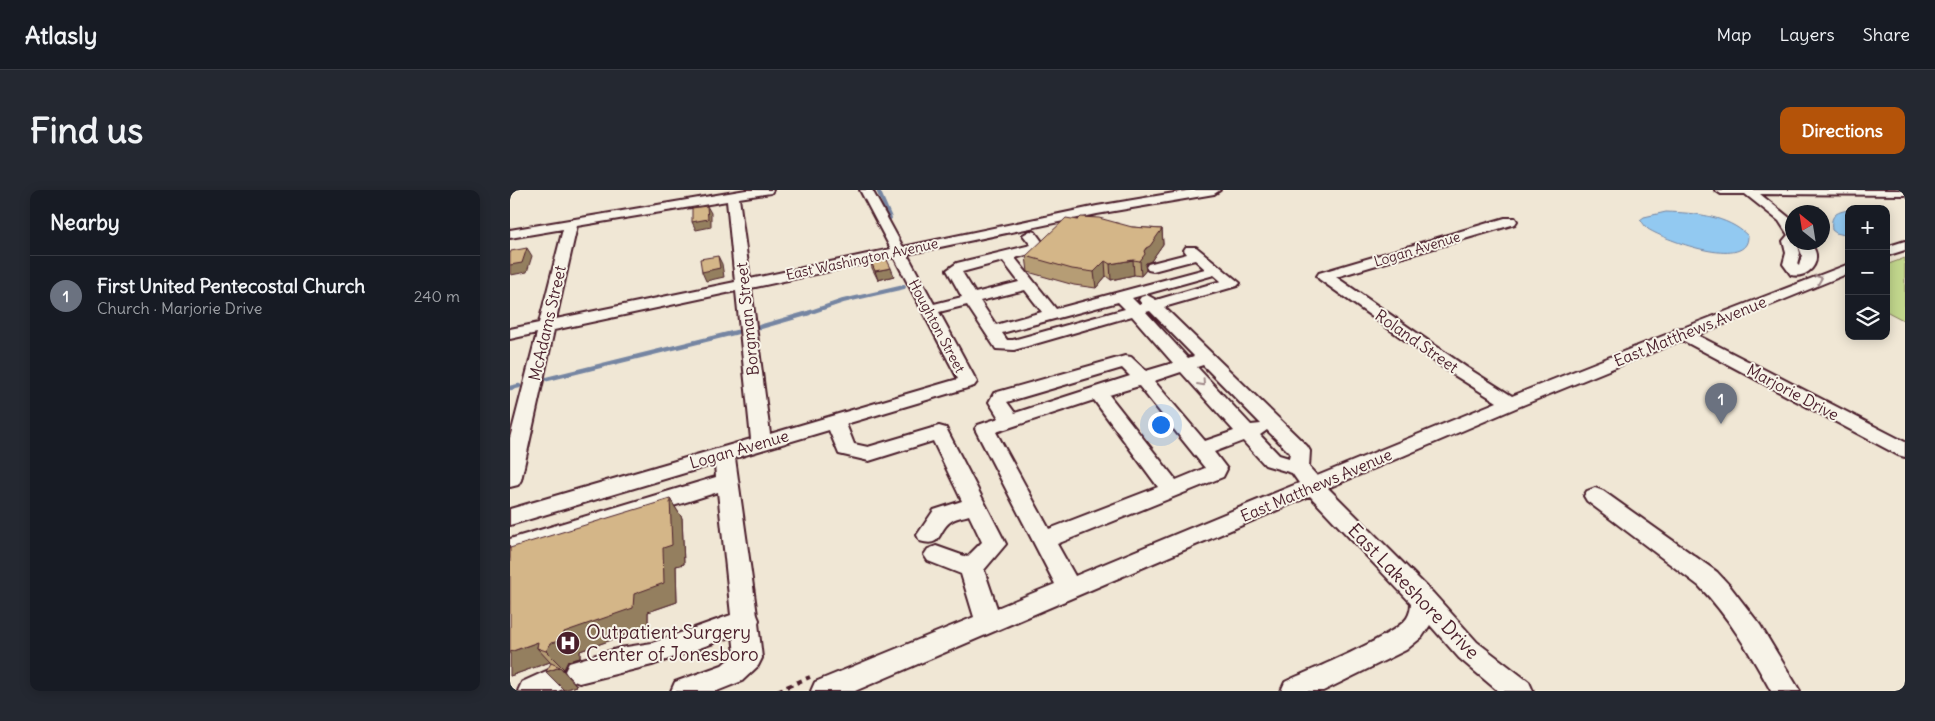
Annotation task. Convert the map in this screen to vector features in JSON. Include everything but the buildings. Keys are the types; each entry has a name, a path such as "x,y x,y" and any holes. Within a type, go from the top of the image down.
{"street":[{"path":"669,207 670,190"},
{"path":"510,234 767,190"},
{"name":"Houghton Street","path":"866,190 968,382"},
{"name":"East Washington Avenue","path":"510,334 1097,210 1214,190"},
{"path":"1721,190 1905,191"},
{"path":"1748,190 1785,221"},
{"path":"1771,208 1774,201 1793,190"},
{"name":"Borgman Street","path":"733,196 761,443"},
{"name":"Logan Avenue","path":"1324,276 1510,221"},
{"name":"McAdams Street","path":"510,480 571,224"},
{"path":"1030,235 1039,247 962,266 954,270 999,343 1007,346 1232,283 1194,253 1153,267"},
{"path":"1890,251 1905,245"},
{"path":"1792,250 1790,264 1796,272"},
{"path":"1796,272 1805,269 1809,255 1807,250"},
{"path":"1006,256 1052,314"},
{"path":"992,331 1217,270"},
{"name":"East Matthews Avenue","path":"825,691 1069,588 1306,477 1511,403 1681,333 1845,270"},
{"path":"1790,291 1796,272"},
{"name":"Roland Street","path":"1324,276 1460,372 1511,403"},
{"path":"929,310 1028,284"},
{"path":"1130,293 1154,306 1300,451 1306,477"},
{"path":"1130,293 1136,311 1272,460 1306,477"},
{"name":"Marjorie Drive","path":"1681,333 1905,450"},
{"path":"1166,344 1186,338"},
{"path":"1069,588 986,432 987,427 1206,358"},
{"path":"1010,420 998,402 1001,398 1120,361 1130,364 1217,469 1216,472 1044,540"},
{"name":"Logan Avenue","path":"510,517 968,382"},
{"path":"1097,392 1171,489"},
{"path":"835,421 846,449 869,454 939,432 994,544 971,568"},
{"path":"1201,449 1273,424"},
{"path":"686,691 732,673 749,658 746,620 724,454"},
{"name":"East Lakeshore Drive","path":"1306,477 1424,600 1468,650 1519,691"},
{"path":"510,548 728,481"},
{"path":"1595,496 1708,580 1724,595 1750,628 1786,691"},
{"path":"974,505 942,516 932,545 971,568 989,622"},
{"path":"1295,691 1397,642 1413,632 1424,612 1424,600"},
{"path":"578,671 652,654 746,620"}],"green space":[{"path":"1905,258 1905,321 1890,313 1890,264"}],"water":[{"path":"1845,211 1845,235 1832,230 1833,218 1840,212"},
{"path":"1666,212 1699,214 1720,219 1740,229 1748,236 1745,246 1735,251 1704,250 1657,234 1648,229 1640,220 1644,217"}],"waterway":[{"path":"878,190 890,218"},
{"path":"805,314 843,301 904,287"},
{"path":"760,327 809,313"},
{"path":"547,379 737,332"},
{"path":"510,388 519,386"}],"place":[{"name":"First United Pentecostal Church","path":"1721,424"},
{"name":"Outpatient Surgery Center of Jonesboro","path":"568,643"}]}
